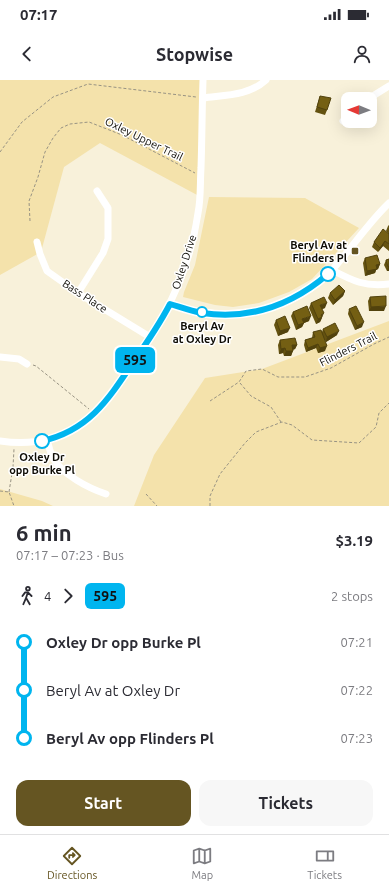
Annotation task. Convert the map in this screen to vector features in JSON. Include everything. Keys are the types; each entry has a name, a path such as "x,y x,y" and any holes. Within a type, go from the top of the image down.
{"street":[{"name":"Oxley Drive","path":"0,441 32,443 47,440 76,428 95,414 110,396 150,338 170,304 187,259 198,213 201,176 203,80"},
{"path":"203,98 238,94 252,89 266,80"},
{"path":"377,93 389,86"},
{"path":"78,293 103,254 108,239 108,208 97,192"},
{"path":"170,304 196,311 223,314 249,313 285,303 303,293 332,270 378,213 389,203"},
{"name":"Bass Place","path":"38,242 40,254 47,271 78,293 150,338"},
{"path":"332,270 358,283 375,286 389,284"},
{"path":"0,357 19,359 27,364"},
{"path":"47,440 53,459 62,468 91,489 106,494"}],"path":[{"path":"0,152 22,122 53,97 88,84 203,98"},
{"name":"Oxley Upper Trail","path":"30,221 29,201 45,152 61,128 70,124 89,122 122,135 201,176"},
{"name":"Flinders Trail","path":"210,401 239,382 246,370 262,369 278,377 305,377 331,368 374,344 389,338"},
{"path":"27,364 36,366 95,414"},
{"path":"239,382 251,396 271,407 282,422 292,425 312,440 359,443 376,427 379,413 389,403"},
{"path":"210,506 210,496 220,474 246,443 256,432 282,422"},
{"path":"14,443 13,467 9,492 14,506"},
{"path":"0,491 9,492"},
{"path":"146,494 157,506"}],"shaded area":[{"path":"0,80 203,80 199,196 100,143 64,167 41,252 0,275"},
{"path":"209,197 305,198 359,228 312,279 289,292 259,303 233,307 215,305 183,297 195,265"},
{"path":"389,321 389,506 134,506 154,455 205,378 262,369"},
{"path":"0,489 42,501 53,506 0,506"}],"building":[{"path":"320,96 331,98 327,110 317,107"},
{"path":"383,229 389,234 389,244 385,241 380,248 374,242"},
{"path":"377,255 380,264 376,265 377,269 367,271 365,258"},
{"path":"389,259 389,266 388,267 386,260"},
{"path":"339,285 345,291 335,300 330,293"},
{"path":"386,296 386,306 371,307 370,297"},
{"path":"324,297 327,303 320,305 324,313 321,315 322,317 318,319 311,303"},
{"path":"307,306 311,316 302,319 304,323 298,325 293,312"},
{"path":"356,306 364,322 357,326 349,309"},
{"path":"285,316 290,328 280,331 276,320"},
{"path":"335,323 339,331 327,337 323,329"},
{"path":"321,330 327,346 320,348 318,344 308,348 305,340 315,337 313,332"},
{"path":"295,338 297,345 292,345 293,351 286,351 285,348 281,349 280,340"}],"bus line":[{"name":"595","path":"42,441 55,438 76,428 102,407 150,338 170,304 211,314 249,313 270,308 292,300 308,290 328,274"}],"place":[{"name":"Beryl Av at Flinders Pl","path":"355,251"},
{"name":"Beryl Av at Oxley Dr","path":"202,312"},
{"name":"Oxley Dr opp Burke Pl","path":"42,441"}]}
